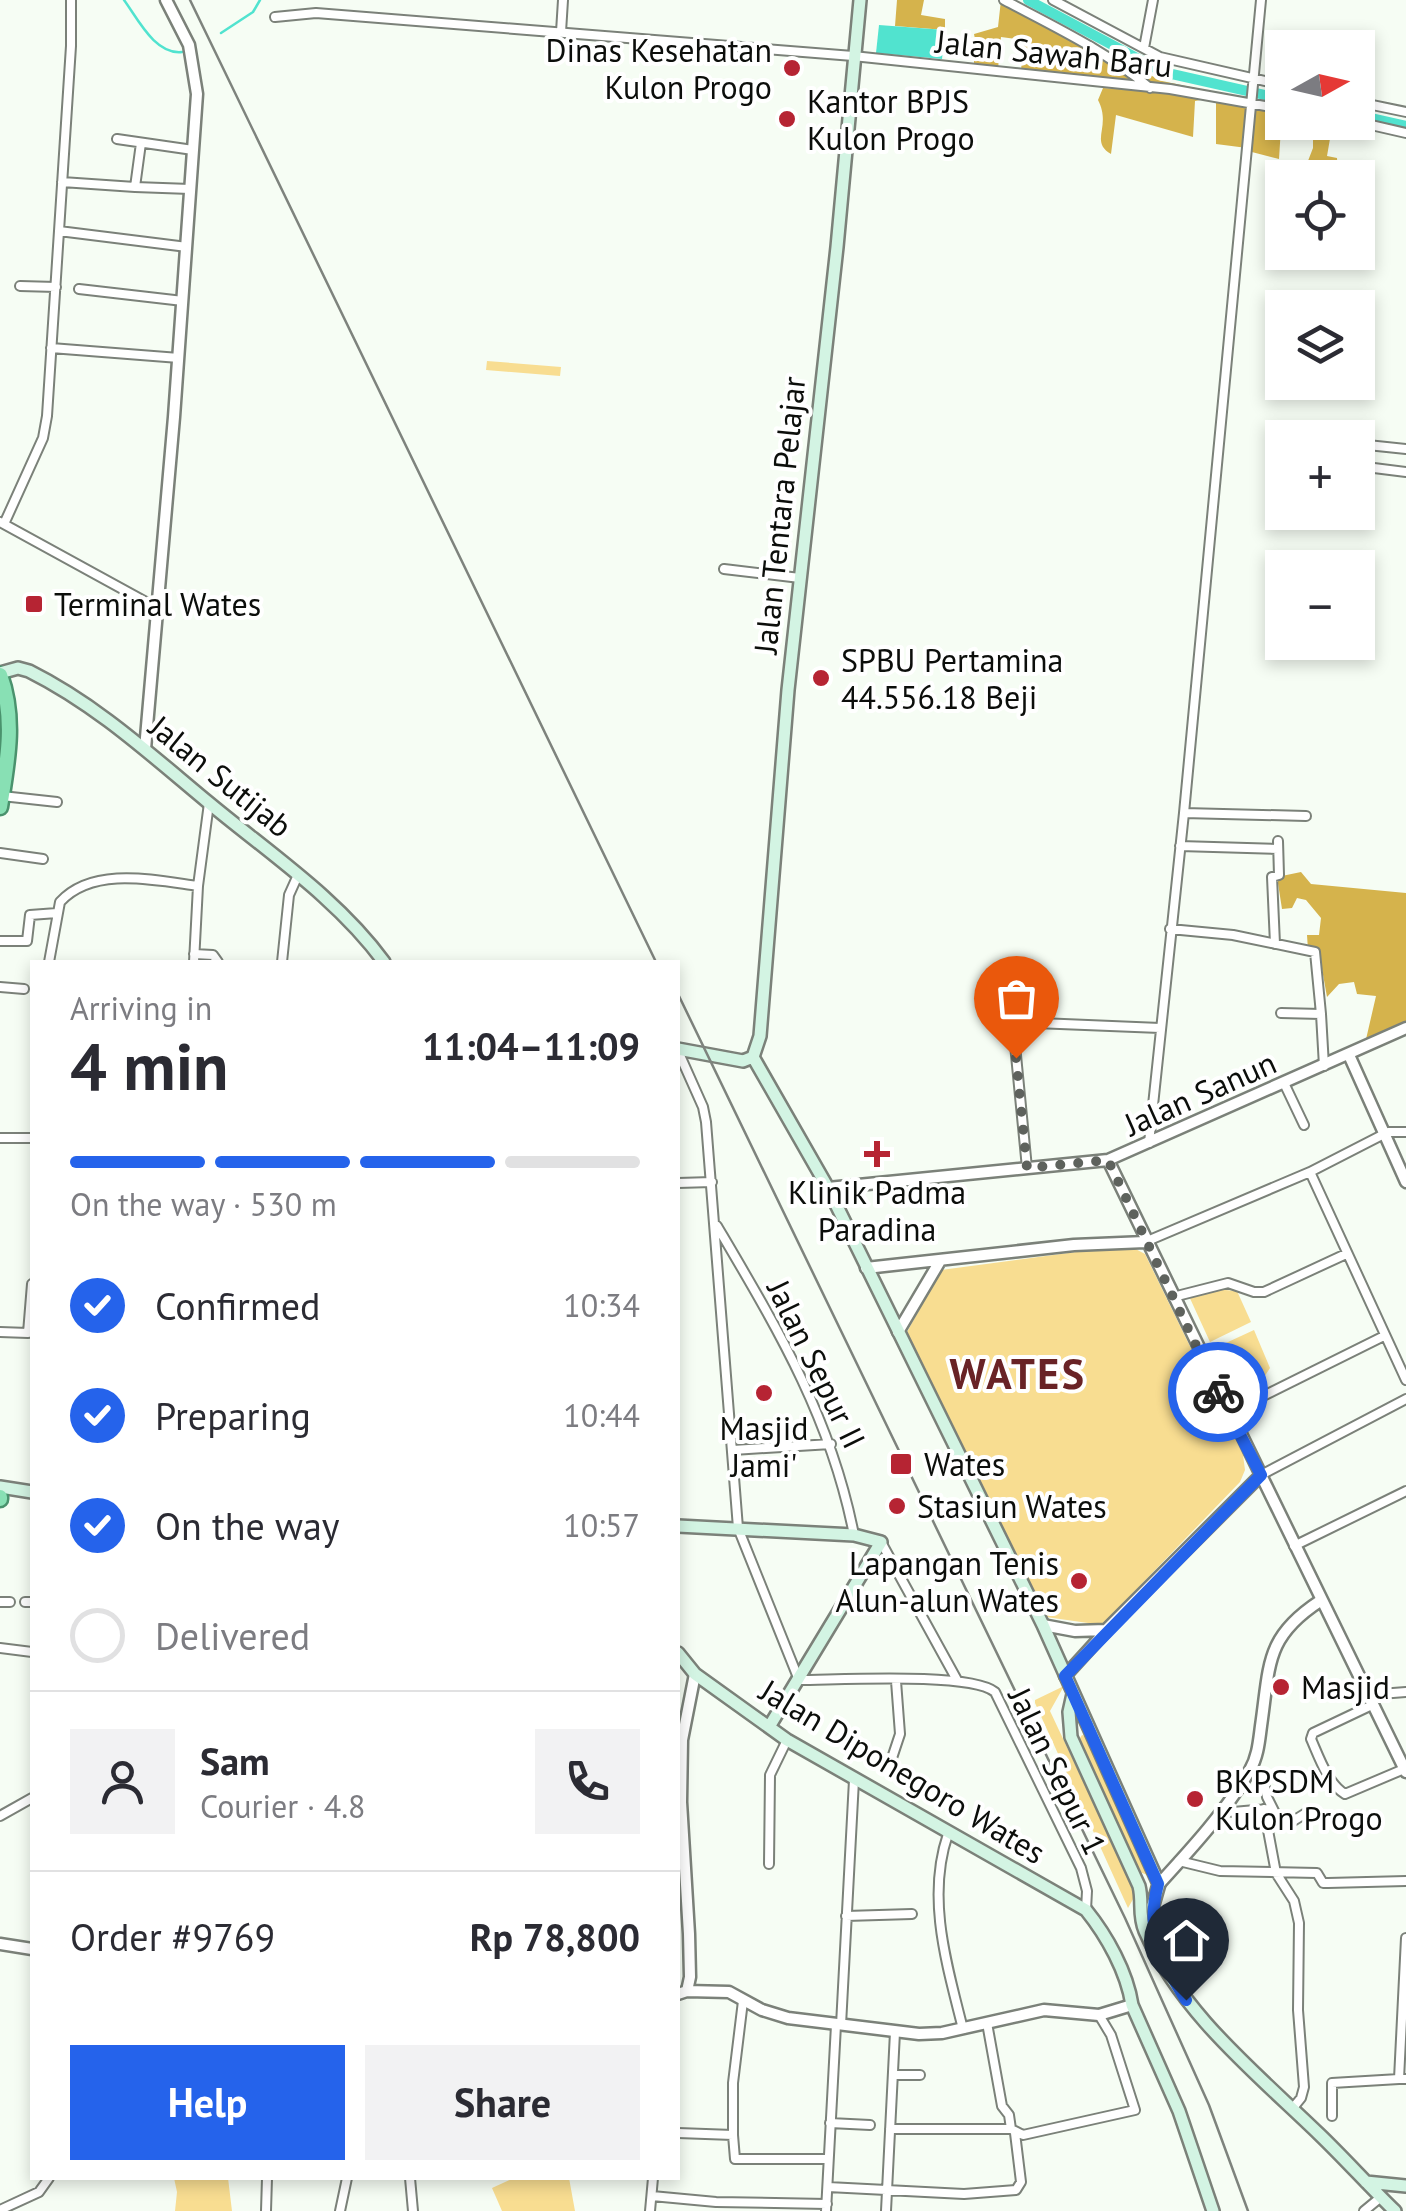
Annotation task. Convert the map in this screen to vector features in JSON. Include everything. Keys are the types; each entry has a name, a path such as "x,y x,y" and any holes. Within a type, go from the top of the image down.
{"highway":[{"path":"0,674 8,702 10,741 1,802"}],"main road":[{"name":"Jalan Tentara Pelajar","path":"753,1058 760,1036 800,578 860,0"},
{"name":"Jalan Sutijab","path":"0,674 18,668 38,675 145,748 354,924 382,960"},
{"path":"680,1050 743,1062 753,1058 828,1188 1043,1625 1158,1884 1152,1904 1157,1951"},
{"path":"0,1487 30,1492"},
{"path":"680,1526 854,1535 880,1542 769,1727"},
{"name":"Jalan Diponegoro Wates","path":"680,1655 695,1674 787,1740 1086,1910"},
{"path":"1073,1694 1068,1712 1071,1737 1139,1886 1139,1912 1145,1931 1191,2006 1394,2211"},
{"path":"1086,1910 1101,1928 1130,1992 1132,2006 1178,2112 1213,2211"},
{"path":"1366,2182 1406,2186"}],"street":[{"path":"71,0 45,430 2,523 157,608"},
{"path":"145,748 179,358 196,94 192,56 166,0"},
{"path":"316,13 318,0"},
{"path":"560,32 563,0"},
{"path":"1004,0 1076,35 1150,88"},
{"path":"1052,0 1160,57 1265,82"},
{"path":"1144,48 1153,0"},
{"path":"1148,1142 1184,813 1261,0"},
{"name":"Jalan Sawah Baru","path":"274,17 316,13 853,56 1265,104"},
{"path":"1375,106 1406,112"},
{"path":"1375,126 1406,133"},
{"path":"117,139 193,150"},
{"path":"135,187 141,142"},
{"path":"62,182 190,189"},
{"path":"59,231 186,247"},
{"path":"20,286 56,287"},
{"path":"79,288 183,301"},
{"path":"51,348 179,358"},
{"path":"1375,446 1406,450"},
{"path":"1375,468 1406,472"},
{"path":"724,569 800,578"},
{"path":"1,802 57,802"},
{"path":"209,803 194,958 213,955 217,960"},
{"path":"1184,813 1306,816"},
{"path":"1180,846 1278,845 1279,876 1272,876 1275,944"},
{"path":"0,852 43,858"},
{"path":"282,960 285,914 298,875"},
{"path":"49,960 60,902 70,892 115,879 139,878 198,886"},
{"path":"0,941 27,941 30,915 57,913"},
{"path":"1170,929 1315,952 1324,1066"},
{"path":"1008,973 1027,1168"},
{"path":"0,987 24,989"},
{"path":"1282,1014 1321,1014"},
{"path":"1013,1022 1160,1028"},
{"name":"Jalan Sanun","path":"828,1188 1108,1160 1406,1028"},
{"path":"1350,1054 1406,1182"},
{"path":"680,1055 703,1107 738,1528 799,1680 957,1680 880,1542"},
{"path":"1284,1083 1304,1126"},
{"path":"866,1268 1074,1245 1145,1242 1310,1172 1383,1134 1406,1132"},
{"path":"0,1138 30,1138"},
{"path":"1108,1160 1145,1242 1261,1475 1320,1601 1369,1700 1405,1771 1345,1794 1334,1785 1310,1739 1312,1733 1369,1700 1406,1692"},
{"path":"1310,1172 1406,1380"},
{"path":"680,1183 712,1182"},
{"name":"Jalan Sepur II","path":"715,1222 772,1318 832,1444 854,1535"},
{"path":"1172,1297 1228,1283 1264,1292 1346,1254"},
{"path":"898,1332 940,1261"},
{"path":"0,1332 30,1333"},
{"path":"1229,1413 1384,1336"},
{"path":"1065,1676 1261,1475 1406,1399"},
{"path":"733,1450 832,1444"},
{"path":"1294,1546 1406,1490"},
{"path":"1158,1884 1222,1808 1256,1757 1276,1642 1288,1624 1320,1601"},
{"path":"1043,1625 1075,1631 1106,1630"},
{"path":"0,1648 30,1652"},
{"path":"695,1674 680,1729 690,1977 682,1993 728,1992 788,2018 895,2032 942,2033 1044,2010 1099,2015 1132,2006"},
{"name":"Jalan Sepur 1","path":"957,1680 995,1692 1081,1868 1088,1891 1086,1910"},
{"path":"889,1768 900,1734 896,1681"},
{"path":"768,1864 771,1771 787,1740"},
{"path":"1263,1777 1276,1873 1294,1901 1300,1934 1298,2010 1304,2088 1292,2108"},
{"path":"652,2196 826,2208 854,1780"},
{"path":"0,1816 30,1799"},
{"path":"1222,1808 1233,1812 1268,1809"},
{"path":"1268,1809 1282,1824 1306,1813"},
{"path":"948,1834 938,1878 939,1925 963,2029"},
{"path":"1179,1862 1202,1869 1317,1873 1328,1884 1406,1880"},
{"path":"846,1916 912,1914"},
{"path":"1332,2116 1332,2083 1403,2079 1406,1938"},
{"path":"0,1944 30,1949"},
{"path":"743,2001 733,2083 735,2159 828,2160"},
{"path":"890,2130 1013,2131 1066,2127 1135,2110 1111,2034 1099,2015"},
{"path":"828,2187 964,2194 1016,2190 1021,2182 1013,2131 1002,2106 987,2024"},
{"path":"886,2211 895,2032"},
{"path":"893,2074 920,2075"},
{"path":"830,2124 870,2126"},
{"path":"680,2133 733,2135"},
{"path":"0,2210 39,2192 48,2180"},
{"path":"266,2211 267,2180"},
{"path":"340,2211 347,2180"},
{"path":"410,2180 413,2211"},
{"path":"650,2211 653,2180"},
{"path":"1364,2211 1380,2197"}],"shaded area":[{"path":"897,0 924,0 921,15 945,19 945,30 895,26"},
{"path":"1001,0 1162,81 1205,90 1021,72 1023,40 1001,37 998,69 974,67 974,55 981,41 974,34 998,27"},
{"path":"1103,88 1171,92 1206,99 1195,101 1193,137 1116,115 1111,154 1101,138 1103,118 1098,100"},
{"path":"1216,99 1244,104 1249,109 1265,108 1265,140 1280,140 1279,159 1247,148 1216,144"},
{"path":"1313,140 1330,140 1327,156 1337,160 1308,160"},
{"path":"487,361 561,367 560,376 486,370"},
{"path":"1301,872 1311,884 1406,893 1406,1028 1364,1048 1376,996 1357,994 1354,982 1339,984 1327,997 1319,952 1308,950 1307,935 1319,935 1321,918 1306,900 1297,898 1292,908 1282,909 1277,877"},
{"path":"1128,1245 1145,1254 1243,1455 1245,1470 1240,1482 1102,1625 1046,1617 907,1332 941,1270"},
{"path":"1213,1289 1237,1291 1251,1322 1210,1342 1188,1294"},
{"path":"1254,1330 1270,1368 1257,1388 1239,1401 1215,1348"},
{"path":"1064,1686 1050,1711 1136,1894 1128,1908 1035,1703"},
{"path":"1082,1735 1089,1737 1149,1869 1147,1875 1140,1872 1078,1741"},
{"path":"174,2180 228,2180 232,2211 175,2211"},
{"path":"510,2180 569,2180 575,2211 502,2211 492,2188"}],"water":[{"path":"879,25 945,30 942,59 876,53"}],"waterway":[{"path":"124,0 155,42 182,52"},
{"path":"221,33 253,12 260,0"},
{"path":"1028,0 1163,72 1265,95"},
{"path":"1375,119 1406,126"}],"railway":[{"path":"190,0 655,960"},
{"path":"680,998 1125,1918 1209,2105 1248,2211"}],"way so far":[{"path":"1016,1058 1027,1168 1108,1160 1218,1392"}],"place":[{"name":"Dinas Kesehatan Kulon Progo","path":"792,68"},
{"name":"Kantor BPJS Kulon Progo","path":"787,119"},
{"name":"Terminal Wates","path":"34,604"},
{"name":"SPBU Pertamina 44.556.18 Beji","path":"821,678"},
{"name":"Klinik Padma Paradina","path":"877,1154"},
{"name":"Masjid Jami'","path":"764,1393"},
{"name":"Wates","path":"901,1464"},
{"name":"Stasiun Wates","path":"897,1506"},
{"name":"Lapangan Tenis Alun-alun Wates","path":"1079,1581"},
{"name":"Masjid","path":"1281,1687"},
{"name":"BKPSDM Kulon Progo","path":"1195,1799"}],"district":[{"name":"WATES","path":"1018,1373"}],"route":[{"path":"1186,2000 1157,1951 1152,1904 1158,1884 1065,1676 1261,1475 1218,1392"}]}
